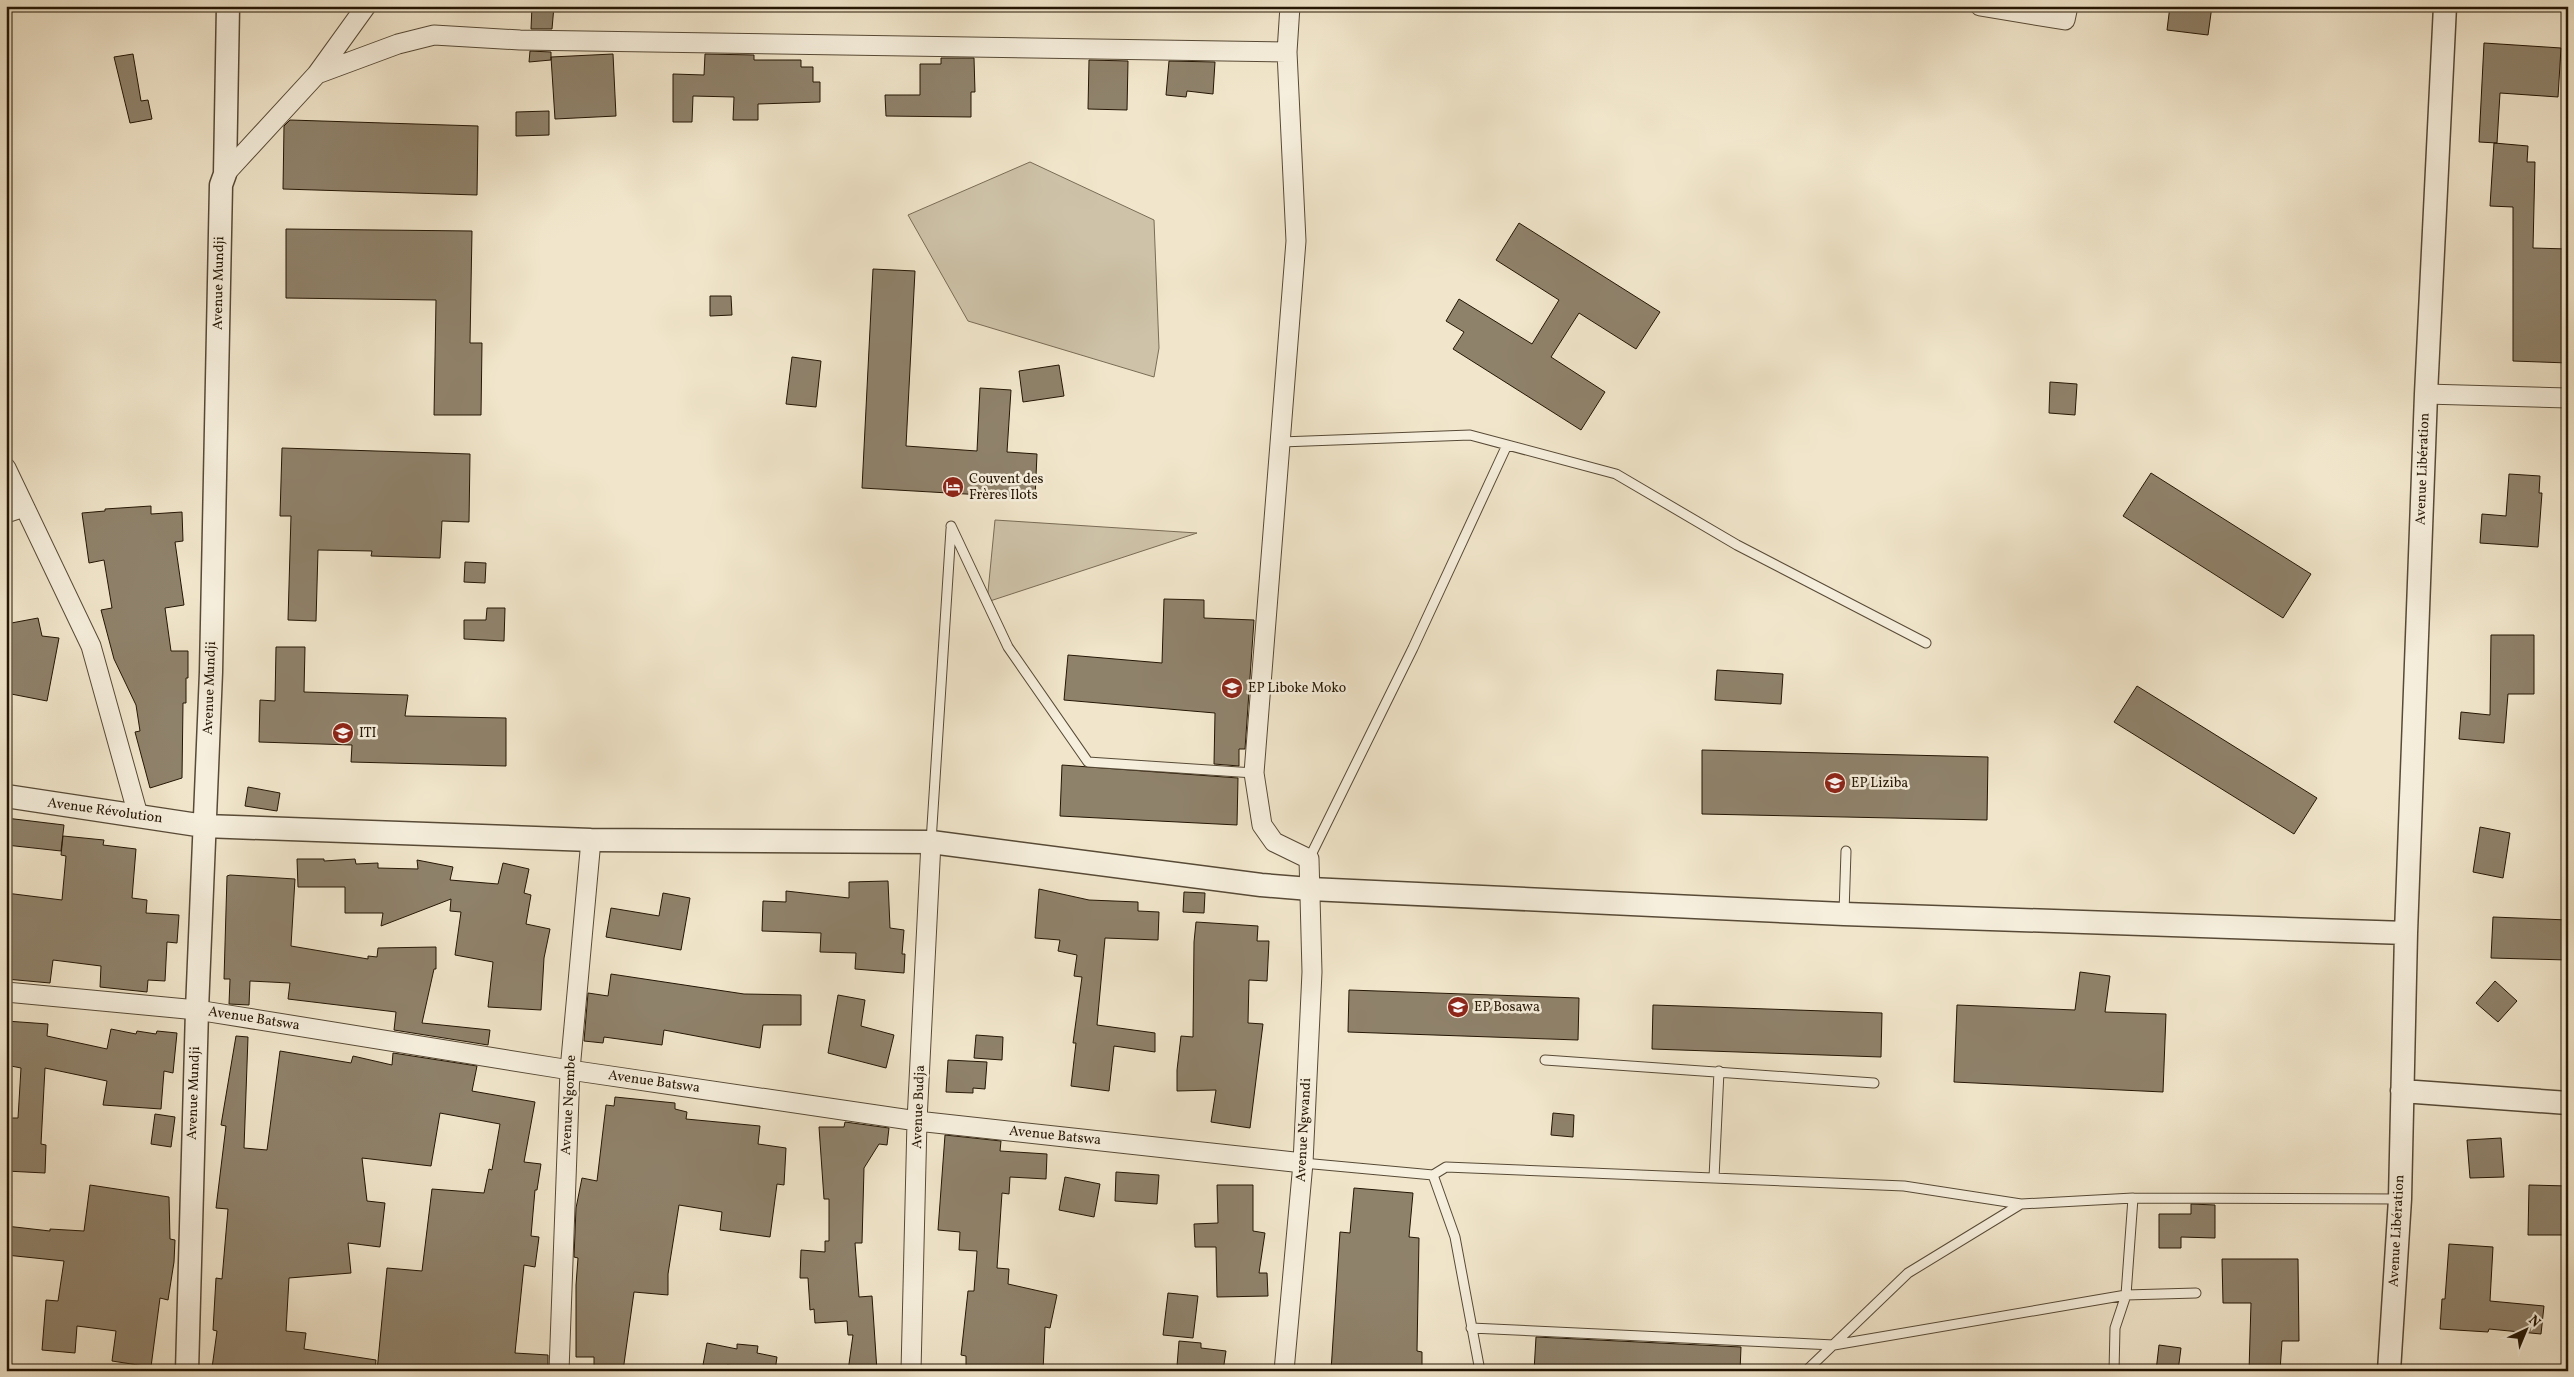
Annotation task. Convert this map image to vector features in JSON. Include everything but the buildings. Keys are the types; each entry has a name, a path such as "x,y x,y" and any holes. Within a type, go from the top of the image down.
{"street":[{"name":"Avenue Mundji","path":"187,1371 197,1010 211,672 221,185 225,174 228,6"},
{"path":"225,174 317,74 366,6"},
{"path":"1290,6 1287,52 1296,241 1254,773 1262,825 1274,842 1309,858"},
{"path":"1980,6 2065,20 2068,6"},
{"name":"Avenue Libération","path":"2389,1371 2400,1200 2406,932 2426,394 2445,6"},
{"path":"317,74 398,44 434,35 530,41 1287,52"},
{"path":"2426,394 2568,398"},
{"path":"6,468 91,646 138,815"},
{"path":"6,512 24,507"},
{"name":"Avenue Révolution","path":"6,796 204,826 591,840 930,842 1261,885 1310,889 1844,914 2406,932"},
{"name":"Avenue Ngombe","path":"559,1371 570,1070 591,840"},
{"name":"Avenue Budja","path":"911,1371 918,1121 930,842"},
{"name":"Avenue Ngwandi","path":"1284,1371 1303,1163 1312,972 1309,858"},
{"name":"Avenue Batswa","path":"6,992 197,1010 570,1070 918,1121 1303,1163"},
{"path":"2402,1091 2568,1103"}],"lane":[{"path":"1280,442 1470,435 1616,474 1737,545 1926,643"},
{"path":"1309,858 1413,648 1507,445"},
{"path":"930,842 951,526 1008,647 1088,762 1254,773"},
{"path":"1844,914 1846,851"},
{"path":"1544,1060 1874,1083"},
{"path":"1714,1178 1719,1071"},
{"path":"1303,1163 1433,1175 1446,1167 1904,1186 2021,1204 2133,1198 2400,1200"},
{"path":"1433,1175 1455,1237 1480,1371"},
{"path":"2114,1371 2115,1328 2126,1295 2133,1198"},
{"path":"1806,1371 1908,1273 2021,1204"},
{"path":"1471,1328 1834,1345 2126,1295 2196,1293"}],"shaded area":[{"path":"1030,162 1154,220 1159,348 1154,377 968,321 908,215"},
{"path":"995,520 1197,533 987,602"}],"place":[{"name":"Couvent des Frères Ilots","path":"953,487"},
{"name":"EP Liboke Moko","path":"1232,688"},
{"name":"ITI","path":"343,733"},
{"name":"EP Liziba","path":"1835,783"},
{"name":"EP Bosawa","path":"1458,1007"}]}
